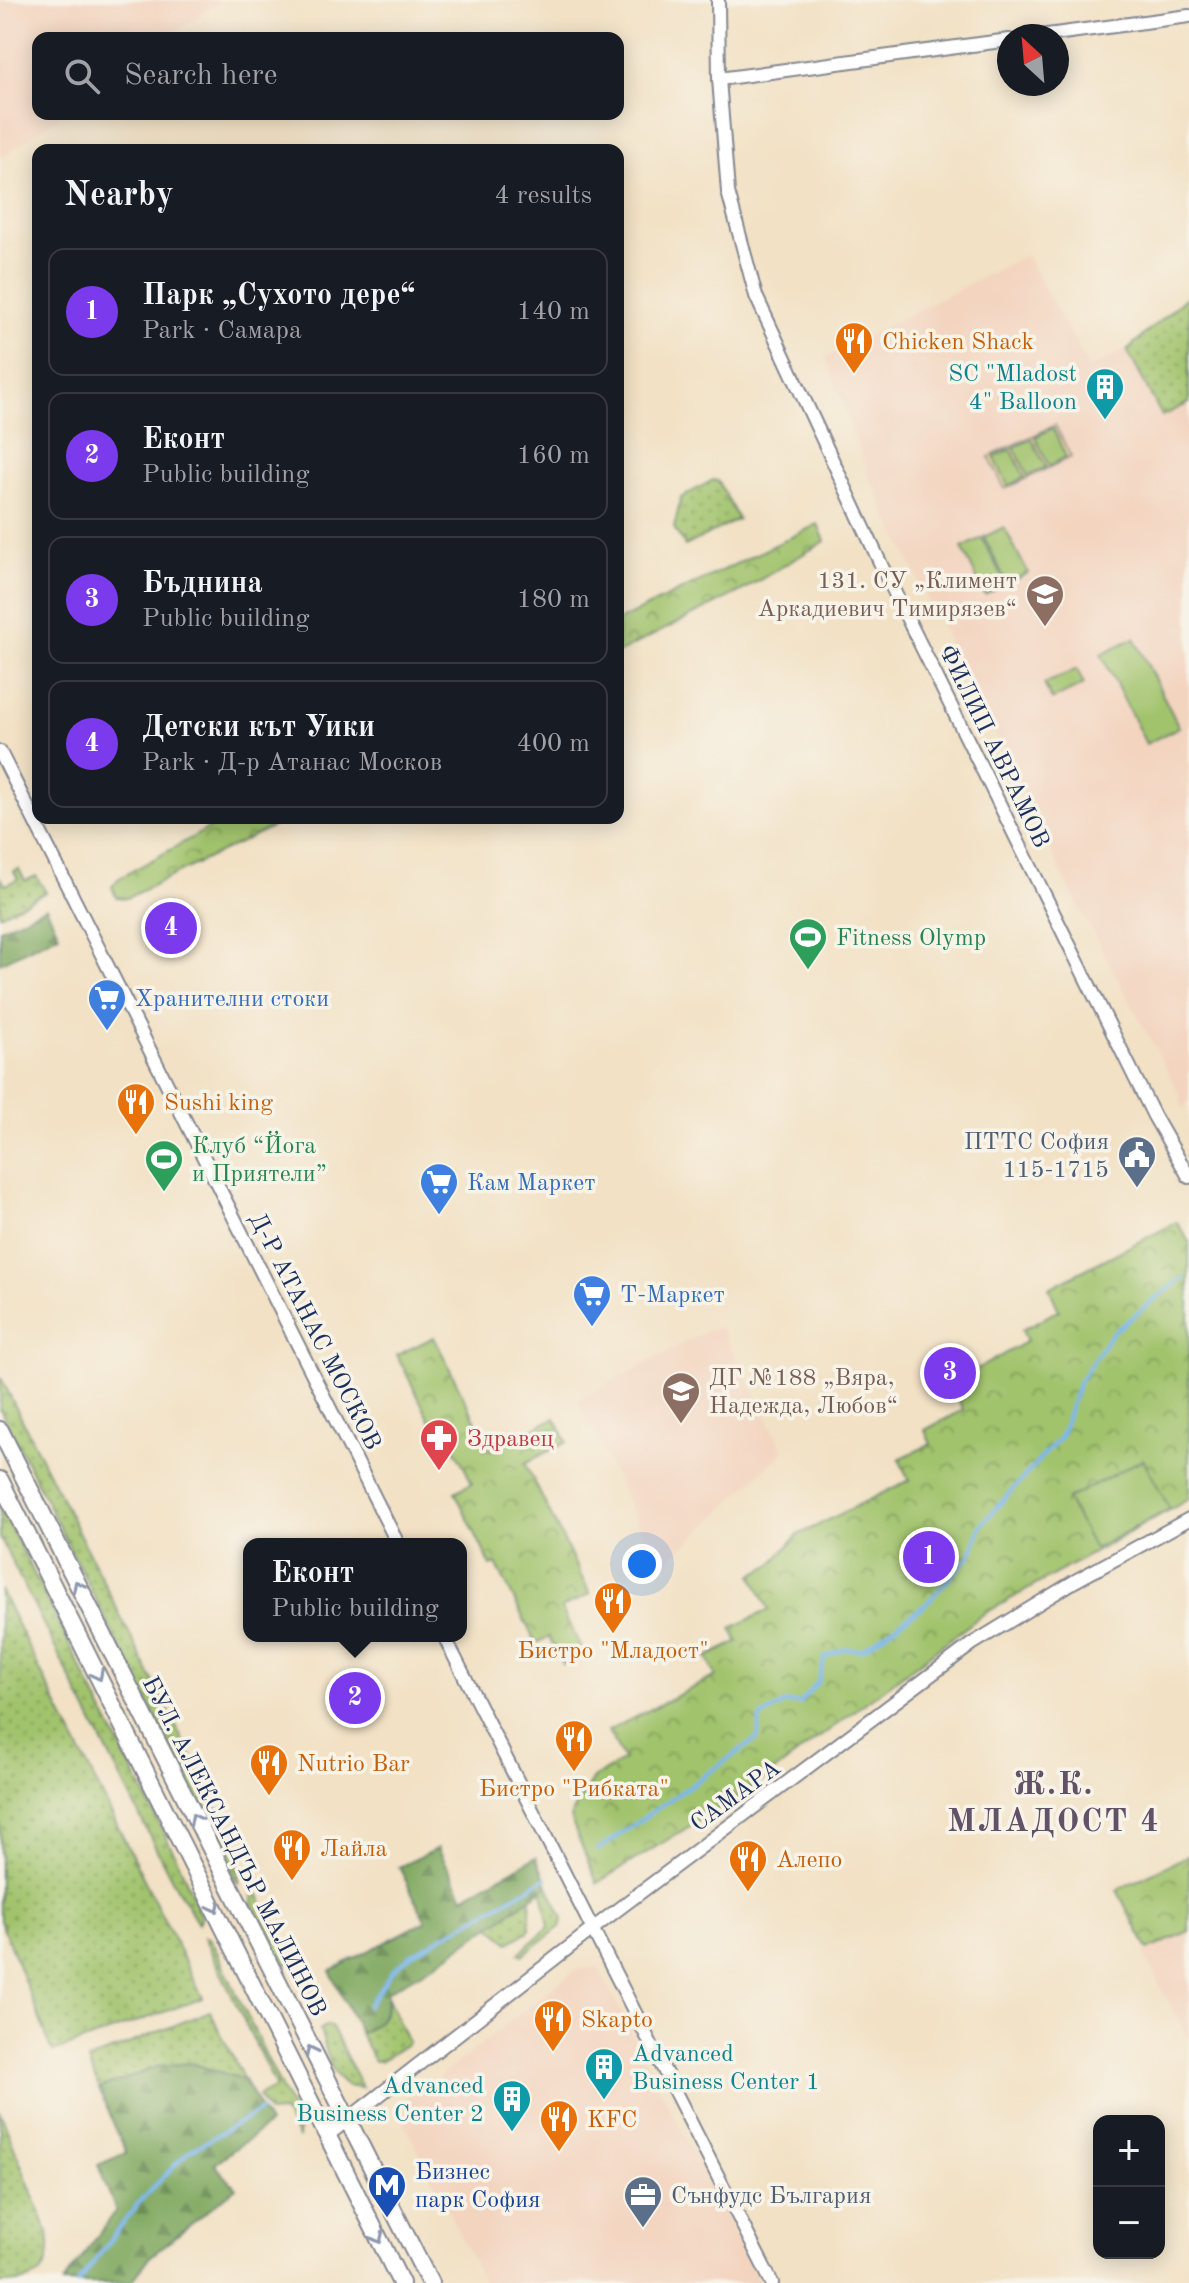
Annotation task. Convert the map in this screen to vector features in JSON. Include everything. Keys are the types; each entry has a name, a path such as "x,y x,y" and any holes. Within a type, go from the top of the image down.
{"main road":[{"name":"БУЛ. АЛЕКСАНДЪР МАЛИНОВ","path":"0,1430 430,2283"},
{"name":"БУЛ. АЛЕКСАНДЪР МАЛИНОВ","path":"0,1480 401,2283"}],"street":[{"name":"ФИЛИП АВРАМОВ","path":"718,0 719,79 730,204 765,318 1019,845 1163,1134 1189,1177"},
{"path":"1069,32 1189,16"},
{"path":"719,79 997,42"},
{"name":"Д-Р АТАНАС МОСКОВ","path":"0,752 32,816"},
{"name":"Д-Р АТАНАС МОСКОВ","path":"36,824 395,1538"},
{"name":"САМАРА","path":"328,2135 593,1929 972,1644 1075,1581 1189,1519"},
{"path":"447,1642 772,2283"}],"shaded area":[{"path":"0,0 221,0 176,32 32,32 32,120 54,120 0,159"},
{"path":"1026,255 1089,367 1127,350 1162,416 1189,403 1189,1102 1183,1108 1179,1093 1068,886 869,478 826,357"},
{"name":"ДГ №188 „Вяра, Надежда, Любов“","path":"721,1328 784,1451 660,1569 578,1400 708,1330"},
{"path":"1189,1931 1189,2041 1143,1953"},
{"name":"Бизнес парк София","path":"598,1967 760,2283 484,2283 403,2120 408,2096 431,2084 575,1970"}],"green space":[{"path":"1189,295 1189,403 1162,416 1127,350"},
{"path":"1053,428 1066,457 1049,466 1035,437"},
{"path":"1032,439 1046,467 1028,476 1014,447"},
{"path":"1011,449 1025,477 1008,486 994,457"},
{"path":"713,480 718,481 738,519 685,546 674,528 681,498"},
{"path":"818,524 825,541 741,591 624,650 624,618"},
{"path":"1004,527 1028,573 1007,584 984,537"},
{"path":"982,538 1006,584 985,595 962,548"},
{"path":"1134,638 1179,727 1146,744 1101,654"},
{"path":"1077,669 1084,684 1052,700 1044,684"},
{"path":"216,824 278,824 127,898 116,897 112,887 118,879"},
{"path":"19,869 25,881 36,876 46,892 0,915 0,878 6,885 18,879 14,871"},
{"path":"46,907 59,934 0,963 0,929"},
{"path":"1177,1222 1189,1242 1189,1499 982,1615 755,1786 597,1883 570,1817 593,1778 624,1760 608,1731 716,1676 707,1657 738,1642 731,1628 769,1610 752,1575 771,1565 798,1535 909,1480 899,1459 931,1444 925,1430 963,1410 951,1384 1027,1341 1022,1330 1059,1310 1049,1288"},
{"path":"434,1337 490,1450 555,1418 567,1442 525,1463 590,1594 561,1608 584,1654 563,1665 549,1637 536,1643 496,1564 491,1566 455,1492 472,1483 450,1438 441,1442 397,1355"},
{"path":"0,1376 238,1850 239,1885 0,1409"},
{"path":"1143,1459 1170,1509 1094,1549 1067,1499"},
{"path":"0,1506 179,1863 201,1916 198,1923 172,1880 0,1538"},
{"path":"0,1590 203,1998 53,2052 0,1920"},
{"path":"438,1848 463,1897 536,1857 548,1886 436,1964 388,1991 382,2017 360,2033 330,1971 426,1921 399,1867"},
{"path":"1189,1855 1189,1931 1148,1950 1117,1890"},
{"path":"253,1884 293,1961 286,1965 256,1917"},
{"path":"548,1886 563,1918 560,1927 523,1955 519,1953 549,1927 542,1891"},
{"path":"531,1898 529,1931 509,1943 491,1926"},
{"path":"204,1937 209,1938 216,1950 294,2115 299,2127 298,2138 283,2112 269,2113 258,2096 276,2087"},
{"path":"388,1998 408,2043 381,2061 374,2061 360,2033 380,2020"},
{"path":"210,2011 244,2080 191,2063 160,2066 99,2089 88,2060"},
{"path":"327,2025 332,2027 362,2088 346,2086 332,2070 320,2030"},
{"path":"191,2063 244,2080 269,2124 214,2164 236,2188 150,2257 131,2283 63,2283 116,2211 98,2165 126,2153 99,2089 160,2066"},
{"path":"0,2111 48,2233 45,2267 33,2278 13,2283 0,2283"}],"sand":[{"path":"1055,425 1071,457 1005,489 989,457"}],"waterway":[{"path":"598,1850 758,1738 760,1718 785,1703 800,1703 818,1682 825,1657 845,1649 862,1650 924,1606 971,1555 981,1525 1061,1436 1079,1382 1112,1333 1184,1277"},
{"path":"368,2006 392,1971 412,1954 546,1878"},
{"path":"78,2283 139,2202 188,2152 261,2110"}],"place":[{"name":"Chicken Shack","path":"854,375"},
{"name":"SC \"Mladost 4\" Balloon","path":"1105,421"},
{"name":"131. СУ „Климент Аркадиевич Тимирязев“","path":"1045,628"},
{"name":"Детски кът Уики","path":"171,928"},
{"name":"Fitness Olymp","path":"808,971"},
{"name":"Хранителни стоки","path":"107,1032"},
{"name":"Sushi king","path":"136,1136"},
{"name":"ПТТС София 115-1715","path":"1137,1189"},
{"name":"Клуб “Йога и Приятели”","path":"164,1193"},
{"name":"Кам Маркет","path":"439,1216"},
{"name":"Т-Маркет","path":"592,1328"},
{"name":"Бъднина","path":"950,1373"},
{"name":"ДГ №188 „Вяра, Надежда, Любов“","path":"681,1425"},
{"name":"Здравец","path":"439,1472"},
{"name":"Парк „Сухото дере“","path":"929,1557"},
{"name":"Бистро \"Младост\"","path":"613,1635"},
{"name":"Еконт","path":"355,1698"},
{"name":"Бистро \"Рибката\"","path":"574,1773"},
{"name":"Nutrio Bar","path":"269,1797"},
{"name":"Лайла","path":"292,1882"},
{"name":"Алепо","path":"748,1893"},
{"name":"Skapto","path":"553,2053"},
{"name":"Advanced Business Center 1","path":"604,2101"},
{"name":"Advanced Business Center 2","path":"512,2133"},
{"name":"KFC","path":"559,2153"},
{"name":"Бизнес парк София","path":"387,2219"},
{"name":"Сънфудс България","path":"643,2229"}],"district":[{"name":"Ж.К. МЛАДОСТ 4","path":"1054,1802"}]}
